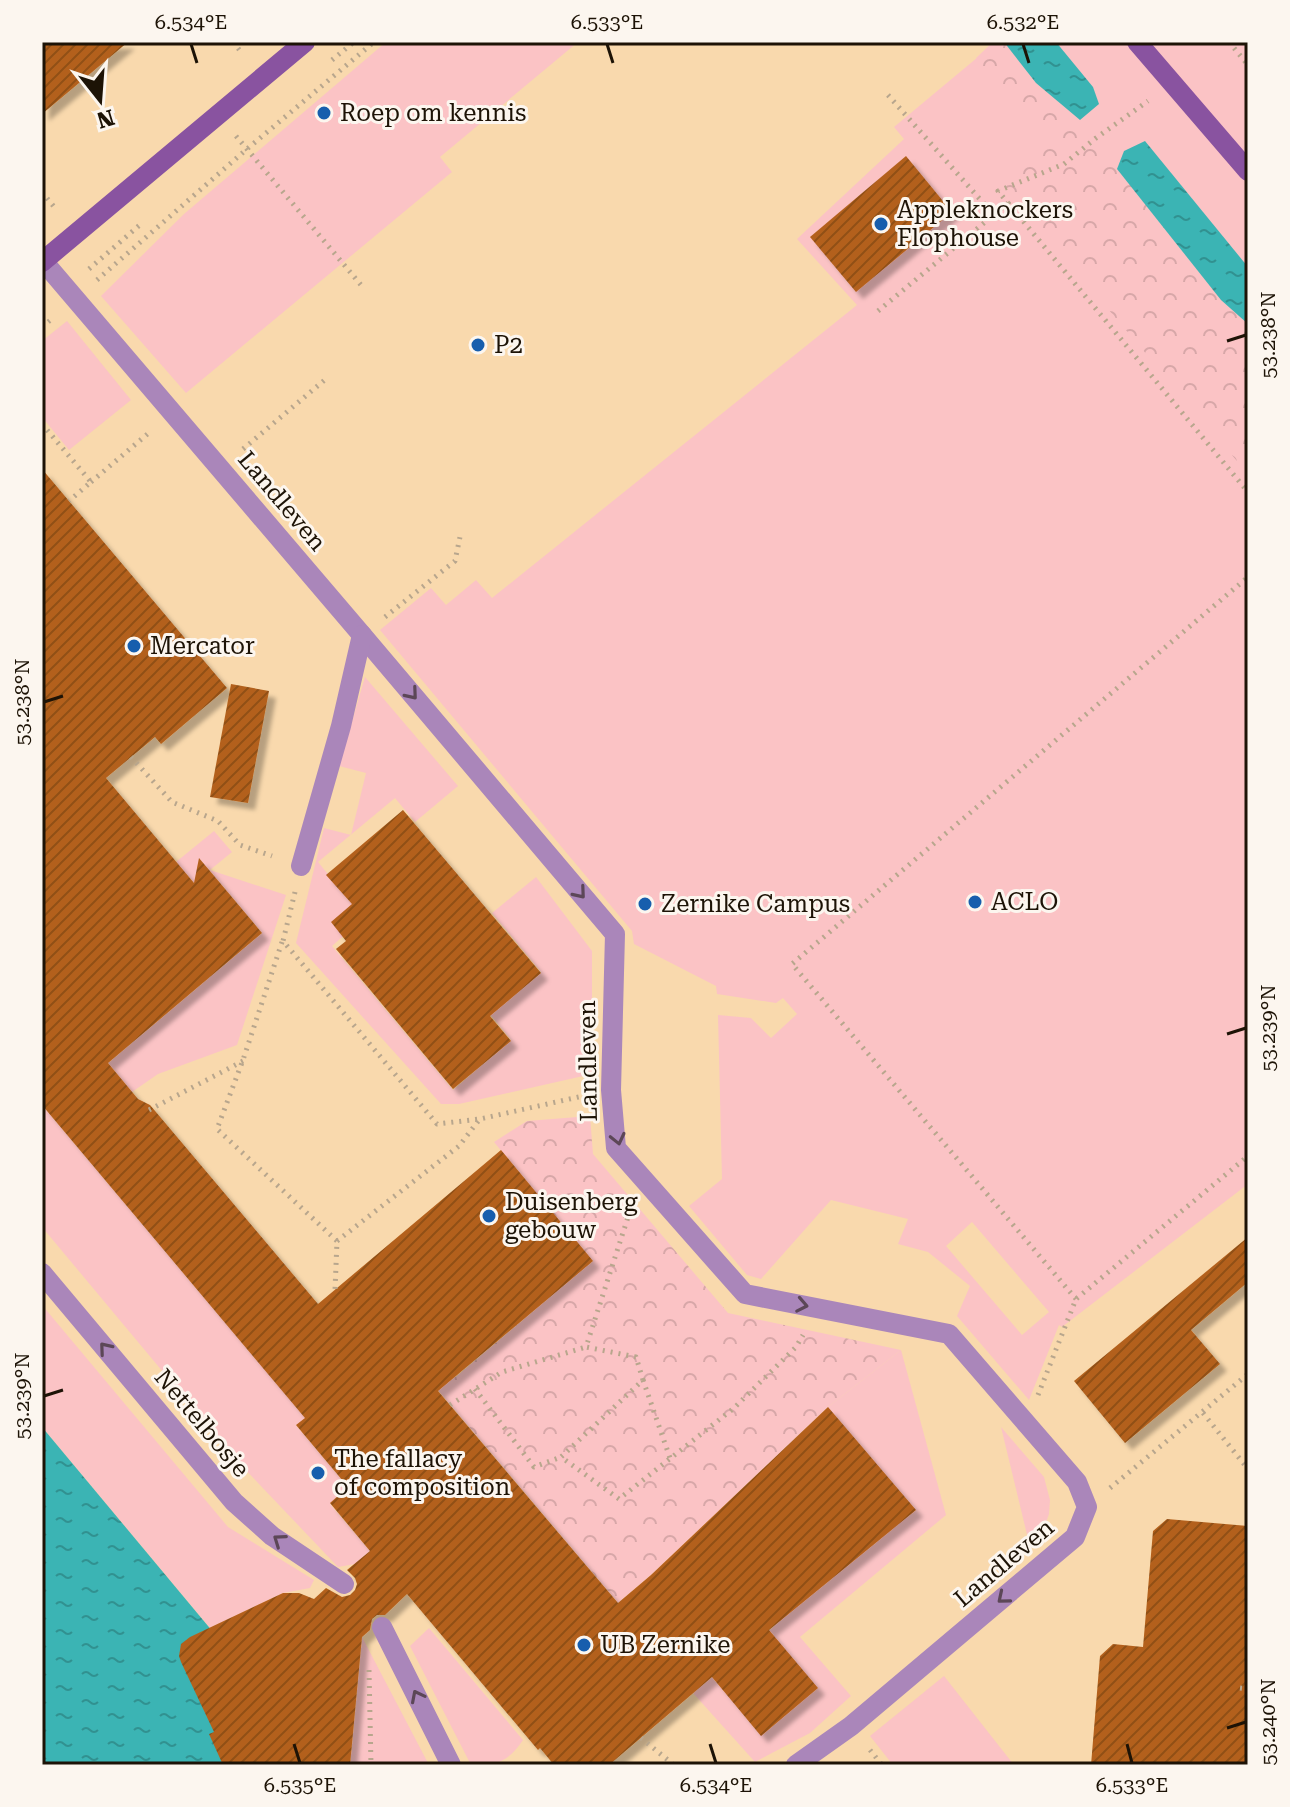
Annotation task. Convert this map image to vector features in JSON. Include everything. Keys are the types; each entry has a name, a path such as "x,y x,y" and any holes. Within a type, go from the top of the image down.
{"street":[{"path":"42,262 305,42"},
{"path":"1137,42 1248,171"}],"lane":[{"name":"Landleven","path":"42,262 615,934 611,1090 616,1148 745,1294 949,1334 1077,1482 1087,1507 1075,1537 851,1726 796,1765"},
{"path":"301,866 341,726 362,635"},
{"name":"Nettelbosje","path":"42,1273 234,1502 272,1536 344,1584"},
{"path":"382,1627 451,1765"}],"path":[{"path":"233,42 241,52"},
{"path":"42,327 374,42"},
{"path":"1229,42 1248,65"},
{"path":"888,95 993,214"},
{"path":"1148,101 1064,164 998,191 1248,492"},
{"path":"247,149 361,285"},
{"path":"42,192 55,208"},
{"path":"878,311 1008,203"},
{"path":"220,469 327,378"},
{"path":"69,501 172,413"},
{"path":"42,424 91,482"},
{"path":"362,635 455,561 461,532"},
{"path":"1076,1299 792,964 1248,577"},
{"path":"131,757 172,802 218,821 240,845 301,866 283,941 217,1129 337,1241 335,1290"},
{"path":"283,941 437,1124 480,1119 611,1090"},
{"path":"149,1110 243,1060"},
{"path":"337,1241 459,1146 480,1119"},
{"path":"1029,1428 1035,1402 1076,1299 1248,1156"},
{"path":"586,1347 642,1176"},
{"path":"561,1457 619,1499 734,1408 796,1347 819,1309"},
{"path":"450,1405 502,1372 586,1347 636,1357 670,1458"},
{"path":"1087,1507 1248,1374"},
{"path":"475,1389 534,1467 561,1457 643,1380"},
{"path":"1203,1413 1248,1469"},
{"path":"371,1765 369,1670 382,1627"},
{"path":"1240,1688 1248,1689"},
{"path":"641,1738 674,1765"}],"shaded area":[{"name":"Zernike Campus","path":"42,42 1248,42 1248,1765 42,1765"}],"green space":[{"path":"386,42 578,42 440,157 452,172 186,393 101,296 184,214"},
{"path":"993,42 1004,42 1036,83 1080,120 1221,300 1248,324 1248,474 1003,185 1051,144 976,58"},
{"name":"ACLO","path":"996,42 1248,42 1248,1184 1062,1327 1059,1325 1029,1400 957,1316 970,1286 928,1252 898,1244 908,1219 831,1200 761,1279 747,1275 689,1206 722,1179 718,1015 751,1018 771,1038 797,1014 783,998 776,1003 717,994 716,986 634,944 632,931 380,630 431,588 446,605 476,580 492,598 857,305 797,239 904,139 894,127","holes":["972,1222 1049,1312 1022,1335 946,1246"]},
{"path":"67,321 131,400 69,450 42,417 42,341"},
{"path":"365,677 458,786 415,822 395,798 351,834 366,773 339,766"},
{"path":"324,828 351,835 318,862 364,918 332,946 453,1090 511,1040 490,1014 541,972 492,913 536,877 592,951 592,1074 459,1104 441,1104 296,943"},
{"path":"214,831 232,852 210,870 286,895 237,1045 158,1074 132,1092 108,1063 262,933 209,870 194,883 176,862"},
{"path":"42,1105 308,1421 296,1425 348,1487 330,1504 370,1551 355,1564 338,1567 239,1463 42,1227"},
{"path":"590,1116 593,1154 728,1313 901,1350 828,1407 618,1603 436,1388 457,1376 592,1261 494,1142 527,1121"},
{"path":"42,1305 228,1527 314,1580 310,1588 283,1593 210,1628 42,1427"},
{"path":"901,1350 946,1515 800,1637 851,1696 810,1733 755,1762 693,1693 712,1677 761,1735 769,1631 779,1621 828,1407"},
{"path":"1001,1427 1044,1477 1050,1500 1044,1528 1030,1547"},
{"path":"429,1628 523,1740 506,1758 495,1763 471,1765 410,1646"},
{"path":"362,1637 429,1765 350,1765"},
{"path":"944,1676 1014,1765 893,1765 870,1736"}],"water":[{"path":"1004,42 1056,42 1093,87 1099,104 1080,120 1036,83"},
{"path":"1145,141 1248,267 1248,324 1221,300 1117,169 1124,151"},
{"path":"42,1427 324,1765 42,1765"}],"building":[{"path":"42,42 128,42 42,114"},
{"name":"Appleknockers Flophouse","path":"906,156 952,212 856,292 810,237"},
{"name":"Duisenberg gebouw","path":"42,469 227,688 161,744 155,737 106,778 194,883 199,858 262,933 108,1063 138,1099 150,1105 318,1304 501,1150 593,1261 438,1391 618,1603 828,1407 916,1510 769,1630 818,1688 761,1736 712,1677 609,1765 554,1765 407,1594 385,1615 372,1619 370,1630 362,1637 350,1765 223,1765 209,1734 214,1732 181,1662 181,1644 283,1593 299,1593 314,1599 326,1588 342,1597 350,1595 357,1584 347,1570 370,1551 330,1503 348,1487 296,1425 305,1418 42,1105"},
{"path":"231,684 269,691 248,803 210,797"},
{"path":"403,810 541,973 490,1016 511,1041 453,1089 336,949 346,941 331,922 352,904 326,875"},
{"path":"1248,1237 1248,1282 1191,1330 1220,1364 1125,1443 1074,1381"},
{"path":"1167,1519 1248,1526 1248,1765 1091,1765 1100,1656 1113,1644 1143,1647 1153,1531"}],"place":[{"name":"Roep om kennis","path":"324,113"},
{"name":"Appleknockers Flophouse","path":"881,224"},
{"name":"P2","path":"478,345"},
{"name":"Mercator","path":"134,646"},
{"name":"ACLO","path":"975,902"},
{"name":"Zernike Campus","path":"645,904"},
{"name":"Duisenberg gebouw","path":"489,1216"},
{"name":"The fallacy of composition","path":"318,1473"},
{"name":"UB Zernike","path":"584,1645"}]}
